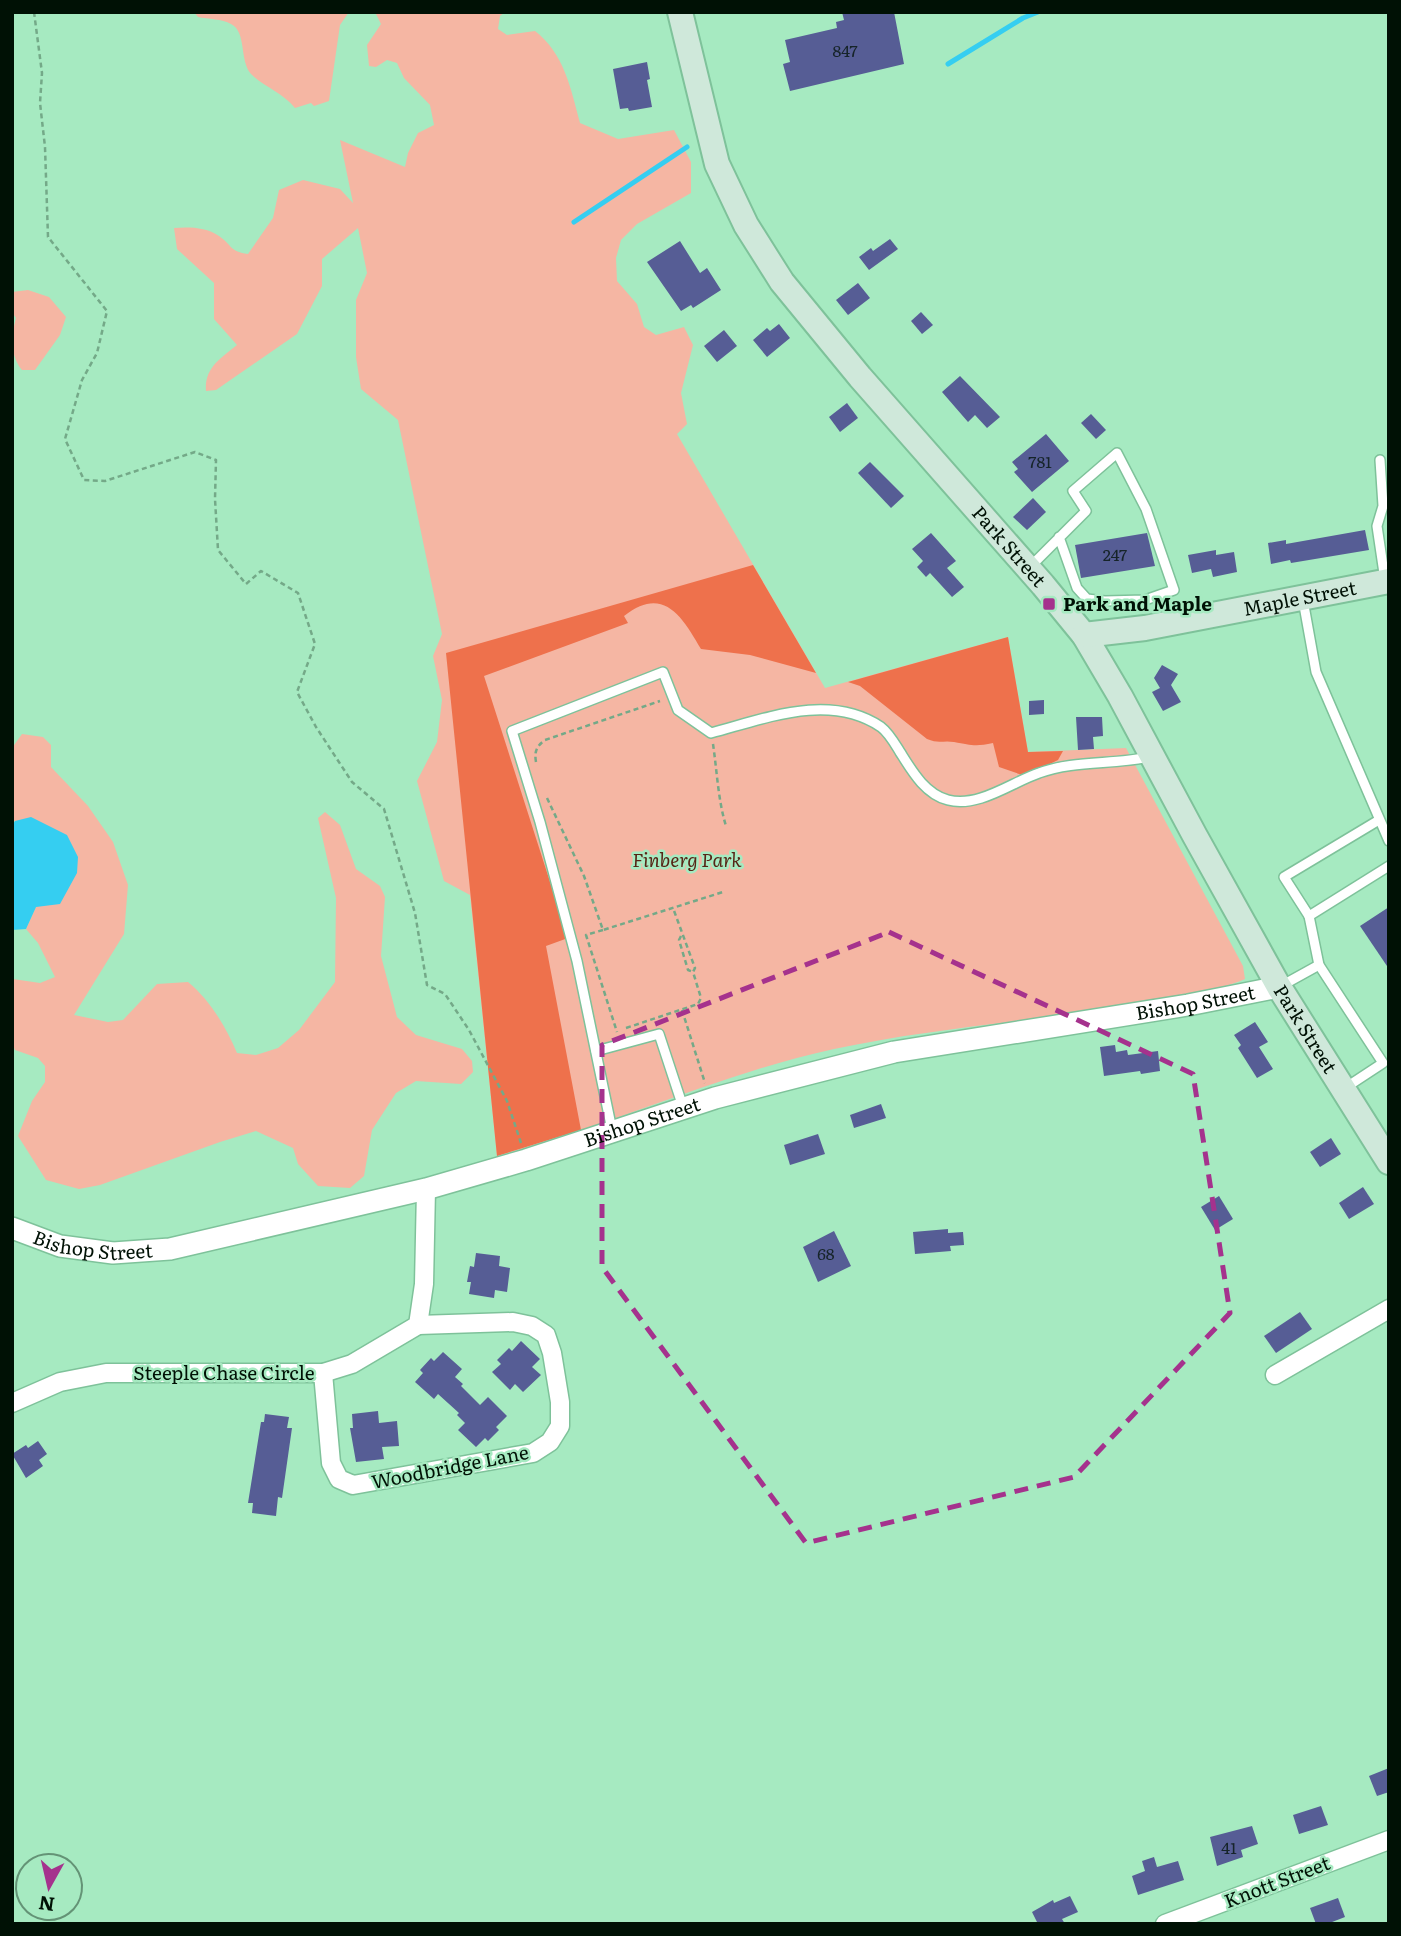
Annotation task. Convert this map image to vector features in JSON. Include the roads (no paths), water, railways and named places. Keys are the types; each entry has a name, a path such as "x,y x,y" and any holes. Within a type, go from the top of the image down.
{"main road":[{"name":"Park Street","path":"680,12 717,164 746,225 782,282 860,377 1029,568 1084,635 1279,987 1389,1162"},
{"name":"Maple Street","path":"1084,635 1145,628 1387,581"}],"street":[{"name":"Bishop Street","path":"12,1228 60,1246 113,1253 170,1250 426,1189 764,1084 894,1052 1188,1005 1279,987"},
{"path":"418,1325 424,1284 426,1189"},
{"path":"1275,1375 1389,1309"},
{"name":"Woodbridge Lane","path":"323,1373 331,1463 339,1479 354,1485 533,1452 550,1442 560,1426 560,1402 552,1353 546,1335 532,1326 513,1322 463,1326 418,1325"},
{"name":"Steeple Chase Circle","path":"12,1403 60,1382 106,1373 323,1373 352,1364 418,1325"},
{"name":"Knott Street","path":"1165,1924 1389,1840"}],"lane":[{"path":"1029,568 1059,537 1086,511 1073,491 1117,453 1146,509 1174,590 1145,600 1087,599 1077,588 1059,537"},
{"path":"1380,460 1383,506 1377,526 1387,581"},
{"path":"1303,598 1316,672 1389,841"},
{"path":"613,1132 577,961 512,731 663,672 678,710 711,733 792,711 830,711 858,717 883,728 918,778 930,790 950,801 988,796 1037,773 1069,765 1152,757"},
{"path":"1343,1089 1386,1066 1319,965 1309,916 1284,877 1378,820"},
{"path":"1309,916 1389,866"},
{"path":"1279,987 1319,965"},
{"path":"596,1051 659,1034 684,1109"}],"water":[{"path":"31,817 67,835 78,857 77,873 60,904 36,907 26,929 12,930 12,826 15,821"}],"waterway":[{"path":"948,64 1023,18 1038,12"},
{"path":"574,222 687,147"}],"place":[{"name":"Park and Maple","path":"1049,604"}],"park label":[{"name":"Finberg Park","path":"687,860"}]}
